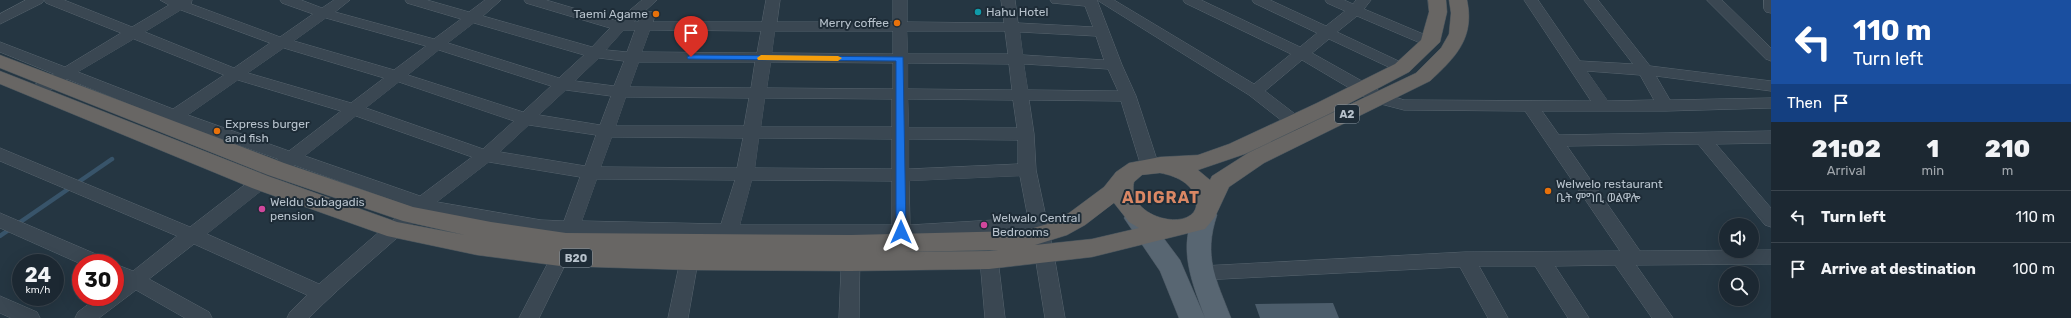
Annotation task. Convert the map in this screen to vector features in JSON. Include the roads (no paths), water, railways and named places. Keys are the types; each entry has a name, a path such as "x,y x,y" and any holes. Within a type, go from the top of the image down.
{"highway":[{"path":"1430,42 1438,12 1437,0"},
{"name":"A2","path":"1124,179 1134,170 1157,166 1186,164 1208,159 1301,127 1371,93 1423,77 1442,60 1458,39 1461,22 1458,0"},
{"name":"A2","path":"1371,93 1402,68 1430,42"},
{"name":"B20","path":"0,61 52,81 235,162 275,170 410,216 477,246 566,242 989,260 1059,229 1082,215 1112,193 1124,179"},
{"name":"B20","path":"0,77 52,81"},
{"name":"A2","path":"1206,213 1216,188 1229,176 1266,153 1301,127"},
{"name":"A2","path":"1157,166 1186,173 1199,182 1207,194 1206,213"},
{"path":"1124,179 1120,187 1126,206 1132,212 1153,225 1168,228 1180,228 1194,223 1206,213"},
{"name":"B20","path":"566,242 689,262 851,253 1041,238 1092,248 1180,228"}],"main road":[{"path":"1132,212 1166,258 1177,276 1192,318"},
{"name":"A2","path":"1206,213 1198,244 1202,272 1218,318"}],"street":[{"path":"0,20 37,0"},
{"path":"52,0 236,74 352,109 486,156 591,173 901,175 1027,170"},
{"path":"287,0 324,13 436,44 562,84 620,92 1128,96"},
{"path":"176,116 343,0"},
{"path":"412,0 473,16 595,53 633,57 1016,59 1114,64"},
{"path":"124,288 352,109 494,0"},
{"path":"530,0 620,26 1011,27 1102,32"},
{"path":"297,318 320,293 410,216 486,156 595,53 620,26 650,0"},
{"path":"529,318 566,242 654,0"},
{"path":"729,230 745,174 773,0"},
{"path":"900,0 901,232"},
{"path":"1008,0 1026,134 1027,170 1055,318"},
{"path":"1057,0 1095,1 1255,91 1301,127"},
{"path":"1190,0 1301,53 1371,93 1404,105 1531,107 1666,106 1771,103"},
{"path":"1259,0 1402,68"},
{"path":"1332,0 1359,5 1430,42"},
{"path":"1531,0 1603,106"},
{"path":"1591,0 1645,70 1666,106"},
{"path":"1714,0 1771,56"},
{"path":"1771,0 1771,9"},
{"path":"52,81 133,33 178,1 281,42 396,76 526,119 606,131 1026,134"},
{"path":"1095,1 1102,32 1128,96 1140,138 1157,166"},
{"path":"1255,91 1359,5"},
{"path":"0,47 52,81 176,116 275,170 410,216 440,209 541,227 566,242 729,230 791,233 901,232 1019,227 1041,238"},
{"path":"1576,66 1645,70 1771,86"},
{"path":"1531,107 1555,141 1663,318"},
{"path":"1555,141 1771,137"},
{"path":"1702,138 1771,220"},
{"path":"0,154 192,235 320,293"},
{"path":"0,220 77,254"},
{"path":"849,318 851,253"},
{"path":"1202,272 1465,259 1771,257"},
{"path":"1465,259 1498,318"},
{"path":"1541,259 1579,318"},
{"path":"989,260 994,318"},
{"path":"678,318 689,262"},
{"path":"124,275 202,318"},
{"path":"0,304 30,318"},
{"path":"85,318 100,306"}],"waterway":[{"path":"0,236 112,159"}],"place":[{"name":"Hahu Hotel","path":"978,12"},
{"name":"Taemi Agame","path":"656,14"},
{"name":"Merry coffee","path":"897,23"},
{"name":"Express burger and fish","path":"217,131"},
{"name":"Welwelo restaurant ቤት ምግቢ ወልዋሎ","path":"1548,191"},
{"name":"Weldu Subagadis pension","path":"262,209"},
{"name":"Welwalo Central Bedrooms","path":"984,225"}],"district":[{"name":"ADIGRAT","path":"1161,197"}]}
